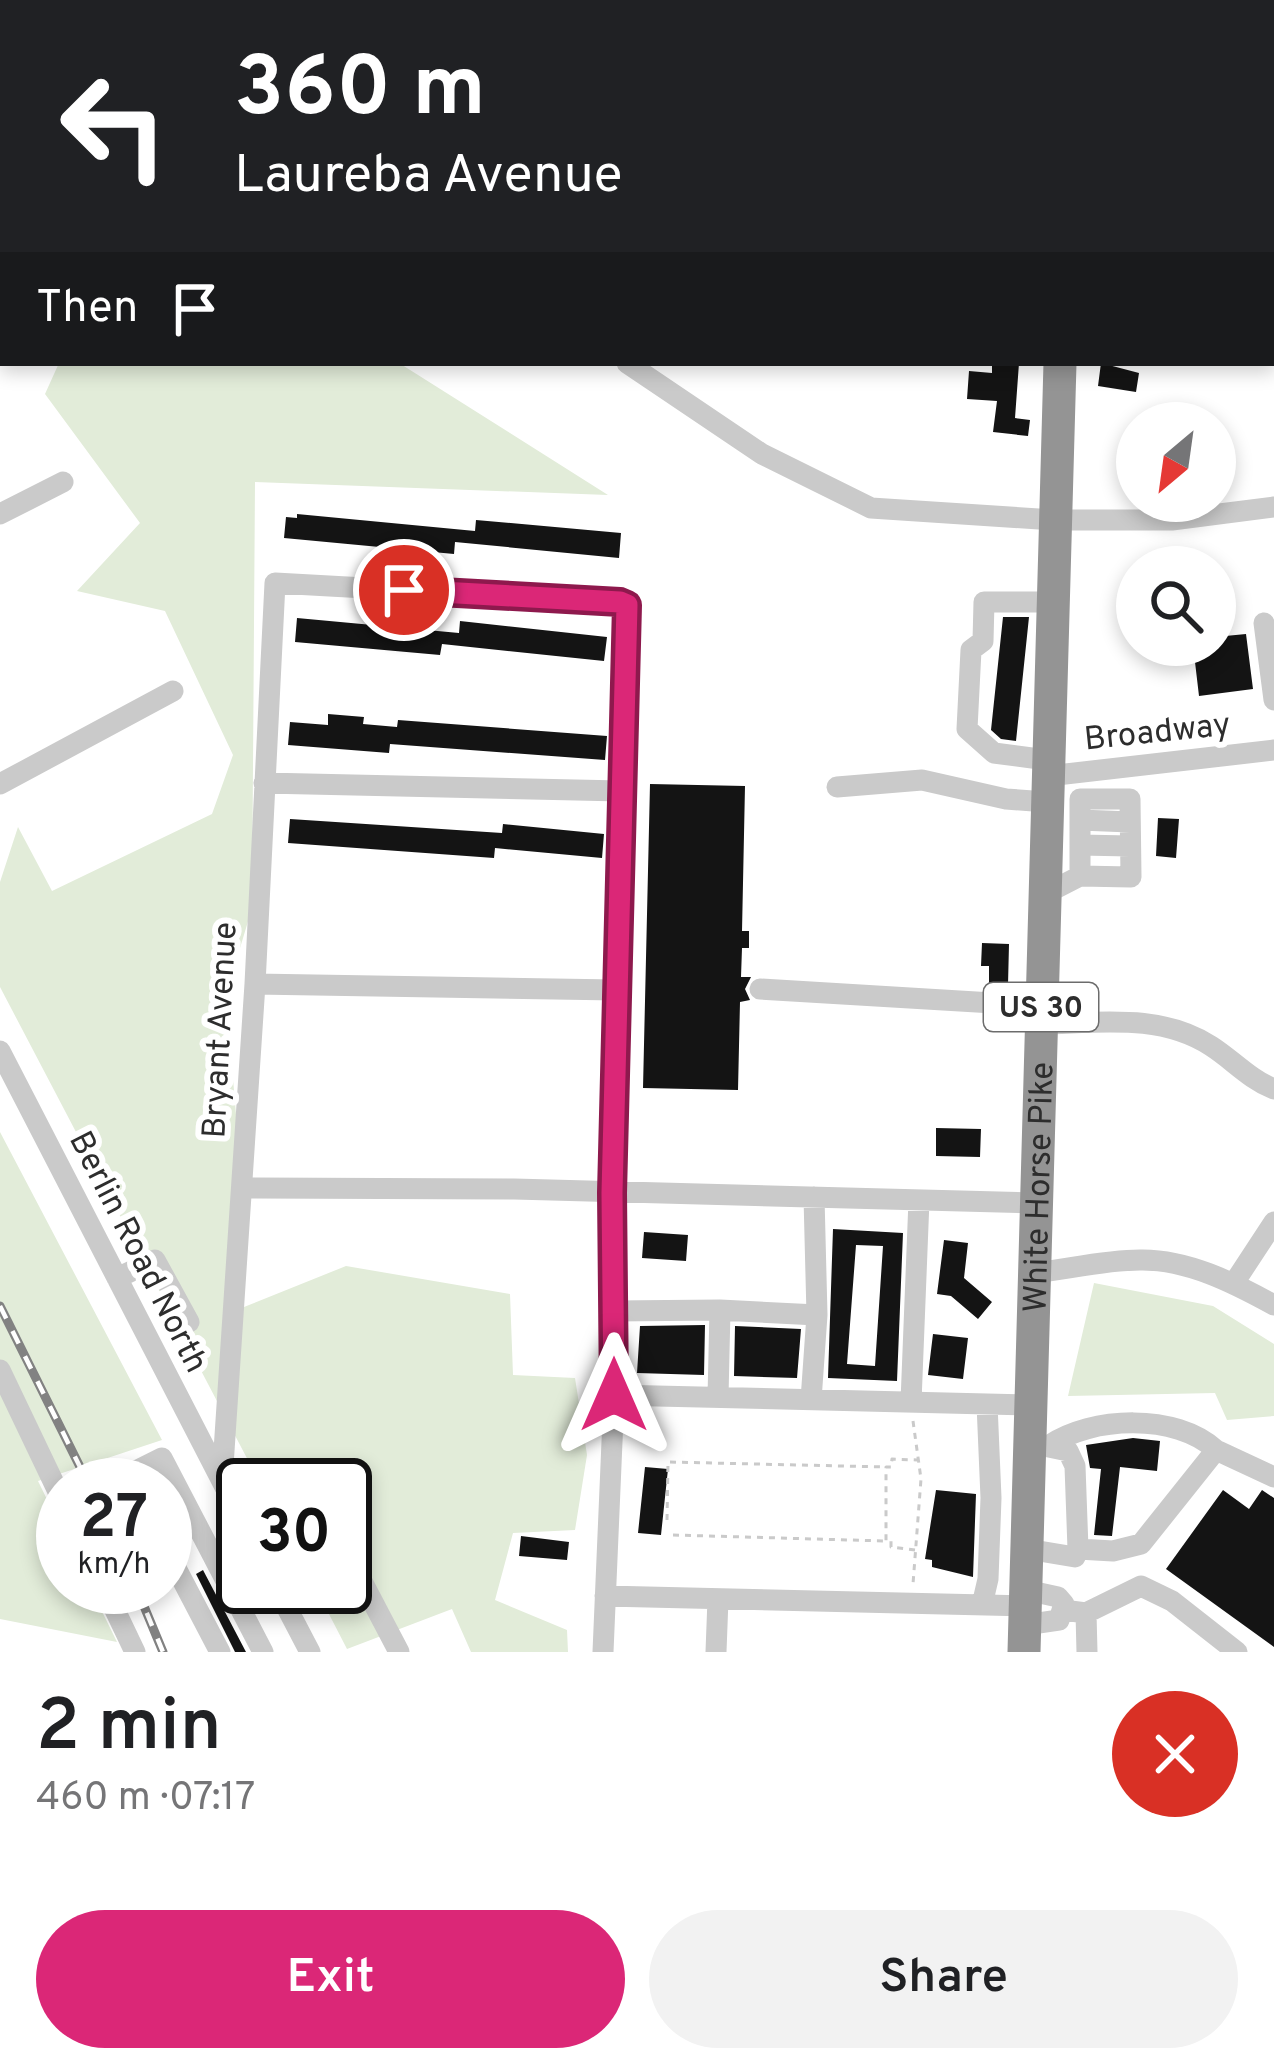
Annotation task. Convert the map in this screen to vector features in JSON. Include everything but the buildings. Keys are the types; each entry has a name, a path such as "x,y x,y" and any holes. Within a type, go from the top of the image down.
{"highway":[{"name":"White Horse Pike","path":"1025,1618 1040,1446 1033,1405 1045,894 1063,794 1052,602 1060,366"}],"street":[{"path":"630,366 762,454 871,508 1054,520 1172,520 1274,507"},
{"path":"0,514 63,482"},
{"name":"Bryant Avenue","path":"224,1458 275,583 627,605 621,791"},
{"path":"1052,602 984,602 983,641 971,650 968,729 994,753 1063,794 1130,811"},
{"path":"1264,623 1274,700"},
{"path":"0,784 173,691"},
{"name":"Broadway","path":"1063,794 1095,770 1272,752"},
{"path":"1045,894 1079,876 1131,877 1132,766"},
{"path":"837,788 922,779 1006,799 1063,794 1095,770"},
{"path":"264,783 621,791 612,1193 614,1395 603,1652"},
{"path":"1063,794 1080,845 1079,876"},
{"path":"1080,845 1130,846"},
{"path":"255,984 616,990"},
{"path":"760,989 1041,1006 1041,1024 1157,1023 1211,1046 1255,1082 1274,1090"},
{"name":"Berlin Road North","path":"1,1054 216,1468"},
{"path":"242,1188 514,1189 1036,1203"},
{"path":"812,1400 818,1315 814,1197"},
{"path":"911,1402 919,1200"},
{"path":"1234,1283 1274,1222"},
{"path":"1035,1274 1142,1259 1234,1283 1274,1305"},
{"path":"117,1278 155,1260 189,1322"},
{"path":"718,1397 720,1310"},
{"path":"614,1312 818,1315"},
{"path":"0,1370 42,1458"},
{"path":"614,1395 1033,1405"},
{"path":"982,1605 990,1544 987,1404"},
{"path":"1040,1446 1075,1431 1151,1425 1204,1439 1212,1458"},
{"path":"1028,1549 1075,1557 1078,1549 1076,1466 1068,1450 1040,1446"},
{"path":"1212,1458 1274,1477"},
{"path":"1078,1549 1130,1548 1150,1535 1212,1458"},
{"path":"192,1516 263,1652"},
{"path":"1130,1548 1141,1586 1172,1601 1237,1652"},
{"path":"1063,1610 1086,1613 1141,1586"},
{"path":"604,1596 982,1605 1025,1618 1059,1620 1064,1604 1058,1597 1025,1618"},
{"path":"192,1598 220,1652"},
{"path":"716,1652 718,1599"},
{"path":"372,1600 399,1652"},
{"path":"1086,1613 1087,1652"},
{"path":"117,1614 135,1652"},
{"path":"290,1614 310,1652"}],"path":[{"path":"910,1603 920,1460 911,1402"},
{"path":"667,1520 668,1462 891,1467 892,1459 920,1460"},
{"path":"886,1467 886,1541"},
{"path":"673,1535 891,1541 891,1547 917,1550"}],"green space":[{"path":"58,366 404,366 608,495 255,482 252,908 226,995 240,1162 239,1309 346,1266 510,1294 513,1375 575,1378 587,1455 575,1530 513,1533 495,1600 567,1630 568,1652 471,1652 452,1609 347,1649 329,1614 372,1614 372,1458 247,1458 0,987 0,882 18,827 52,891 212,814 233,755 165,611 77,591 140,523 45,394"},
{"path":"0,1132 162,1440 108,1458 36,1458 36,1614 103,1614 117,1642 0,1619"},
{"path":"1094,1283 1213,1306 1274,1344 1274,1416 1227,1420 1215,1393 1068,1396"}],"railway":[{"path":"0,1306 76,1458"},
{"path":"147,1614 163,1652"}],"route":[{"path":"404,590 627,605 612,1193 614,1395"}]}
